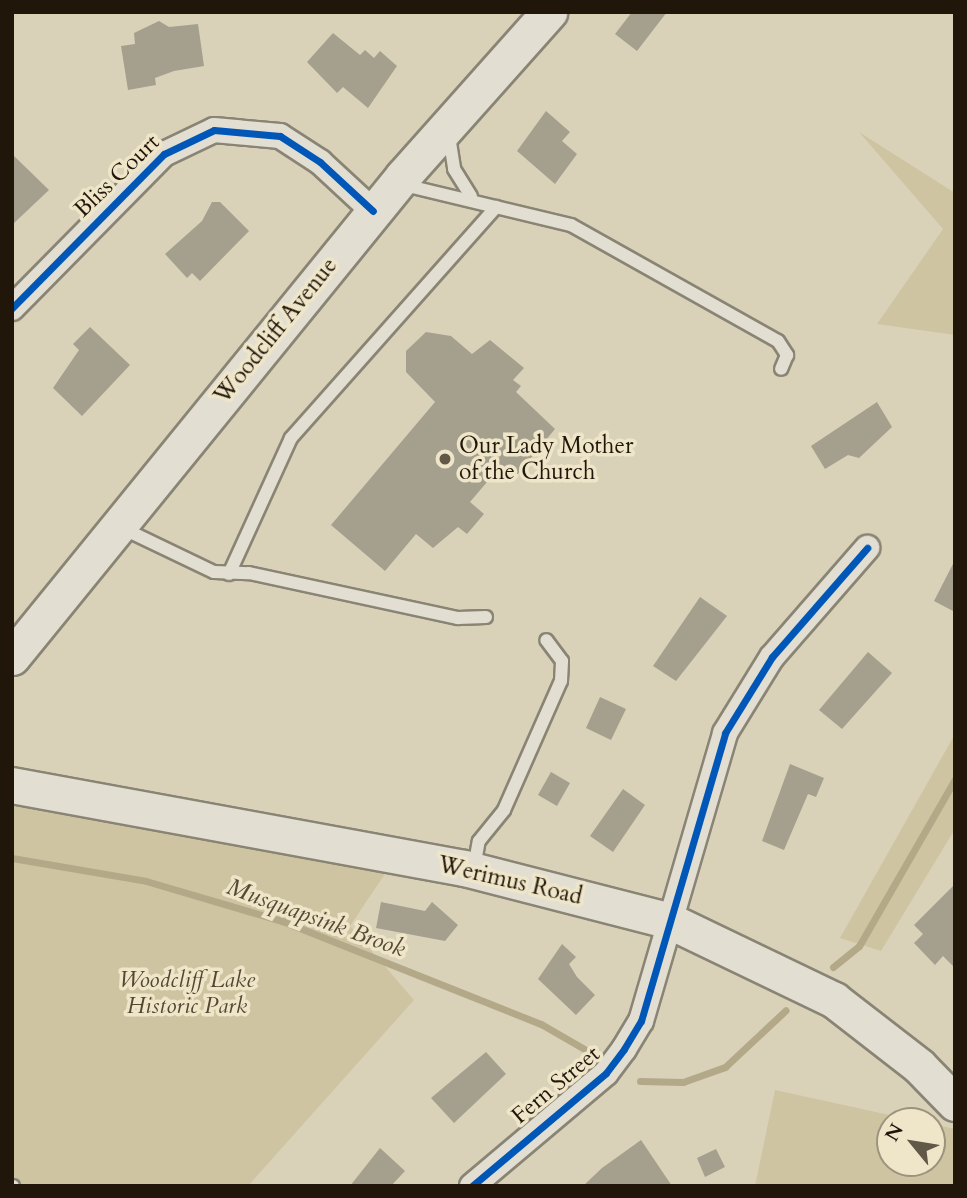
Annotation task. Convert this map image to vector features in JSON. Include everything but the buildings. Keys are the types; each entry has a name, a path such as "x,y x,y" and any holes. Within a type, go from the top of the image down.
{"main road":[{"name":"Woodcliff Avenue","path":"16,650 450,119 550,12"},
{"path":"12,762 124,803"},
{"name":"Werimus Road","path":"12,785 124,803 474,871 670,921 834,1000 919,1066 955,1103"}],"street":[{"name":"Bliss Court","path":"12,308 164,154 214,130 280,136 384,199"},
{"name":"Fern Street","path":"472,1186 618,1057 641,1021 725,733 772,657 867,548"}],"lane":[{"path":"450,119 452,162 471,196"},
{"path":"384,199 471,196 496,207 571,225 769,336 787,352 782,369"},
{"path":"229,575 291,438 418,288 496,207"},
{"path":"118,526 229,575 249,573 470,620 486,617"},
{"path":"474,871 479,841 504,810 561,681 562,661 546,640"}],"green space":[{"path":"859,132 955,193 955,335 877,324 943,229"},
{"path":"955,734 955,829 881,951 840,938"},
{"name":"Woodcliff Lake Historic Park","path":"12,785 397,856 350,926 414,1000 248,1186 12,1186"},
{"path":"775,1090 876,1112 876,1177 946,1177 946,1127 955,1129 955,1186 755,1186"}],"waterway":[{"name":"Musquapsink Brook","path":"833,967 859,946 955,779"},
{"name":"Musquapsink Brook","path":"12,858 146,881 282,921 541,1024 593,1054"},
{"name":"Musquapsink Brook","path":"640,1081 683,1082 725,1067 786,1010"}],"cycle path":[{"path":"12,308 164,154 214,130 280,136 320,162 373,211"},
{"path":"472,1186 606,1073 624,1049 641,1021 725,733 772,657 867,548"}],"place":[{"name":"Our Lady Mother of the Church","path":"445,459"}]}
